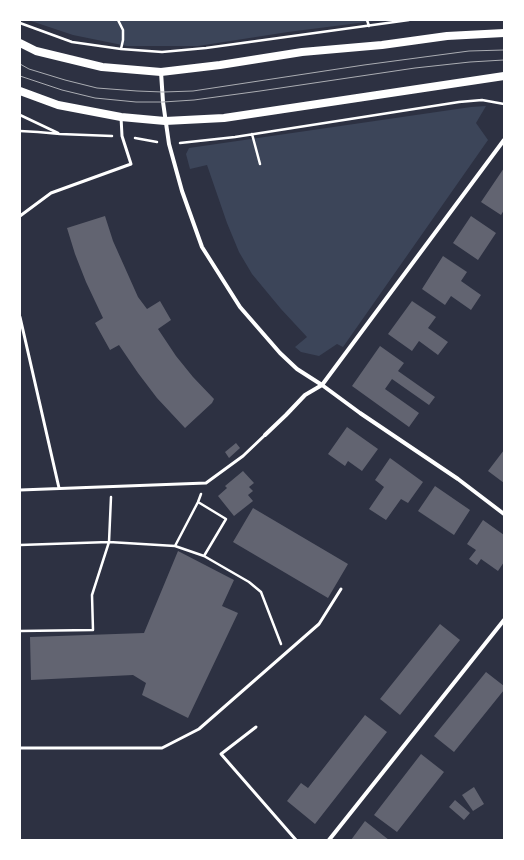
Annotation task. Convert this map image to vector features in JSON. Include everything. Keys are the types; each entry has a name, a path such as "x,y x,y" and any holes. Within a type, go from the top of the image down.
{"main road":[{"path":"20,43 36,51 102,67 161,72 220,65 302,52 382,45 447,36 504,33"},
{"path":"20,91 58,105 121,117 165,121 224,118 504,76"}],"street":[{"path":"161,72 165,121 169,144 182,191 202,247 240,307 280,353 297,369 458,478 504,514"},
{"path":"265,435 305,395 322,385 504,140"},
{"path":"329,840 504,620"}],"lane":[{"path":"20,216 51,192 131,164 122,136 121,117"},
{"path":"20,317 59,488"},
{"path":"20,490 206,483 243,456 265,435"},
{"path":"20,748 162,748 199,729 319,624 341,590"},
{"path":"256,727 221,754 296,840"}],"path":[{"path":"118,20 123,30 121,49"},
{"path":"367,20 369,26"},
{"path":"20,23 72,42 121,49 162,52 206,48 409,20"},
{"path":"20,114 60,134 20,132"},
{"path":"252,134 260,164"},
{"path":"175,546 198,502 206,483"},
{"path":"20,631 93,630 92,595 109,542 111,487"},
{"path":"198,502 226,519 204,556"},
{"path":"20,545 109,542 175,546 204,556 249,582 261,592 285,654"}],"shaded area":[{"path":"28,20 382,20 288,32 198,46 127,46 73,35"},
{"path":"486,106 476,123 488,140 343,347 337,344 319,356 301,352 295,347 307,337 252,274 239,252 227,223 207,165 190,169 186,154 189,148"}],"building":[{"path":"504,168 504,210 501,215 481,202"},
{"path":"105,216 113,241 138,297 147,309 160,301 171,320 158,329 176,356 214,399 212,403 185,428 157,398 119,345 110,350 95,323 103,318 86,282 67,228"},
{"path":"471,216 496,233 478,260 453,243"},
{"path":"443,256 467,272 461,281 481,295 471,310 451,296 445,305 422,289"},
{"path":"412,301 436,317 428,328 448,342 438,355 419,341 412,351 388,334"},
{"path":"380,346 404,363 398,371 435,397 429,405 392,379 385,389 419,413 409,427 352,386"},
{"path":"347,427 378,449 362,471 348,461 345,466 328,454"},
{"path":"236,443 240,448 229,458 225,452"},
{"path":"504,450 504,483 488,471"},
{"path":"390,458 423,482 408,503 401,499 386,520 369,509 384,487 375,480"},
{"path":"243,471 254,483 249,487 253,491 248,495 253,501 234,516 218,496 227,488 225,486"},
{"path":"435,486 470,510 454,535 418,511"},
{"path":"253,508 348,564 328,598 233,542"},
{"path":"483,520 504,535 504,562 498,571 481,559 477,565 469,559 476,550 467,544"},
{"path":"178,551 234,580 222,606 238,613 188,718 142,695 146,683 133,675 31,680 30,637 144,633"},
{"path":"440,624 460,640 400,715 380,699"},
{"path":"486,672 504,686 504,690 454,752 434,736"},
{"path":"365,715 387,732 315,824 287,801 301,783 308,788"},
{"path":"421,754 444,772 397,832 374,815"},
{"path":"474,787 484,804 473,811 462,795"},
{"path":"455,800 470,813 464,820 449,807"},
{"path":"365,821 389,840 351,840"}],"tram line":[{"path":"20,64 29,69 97,88 163,92 193,91 364,65 469,51 504,50"},
{"path":"20,76 62,90 95,98 136,102 163,102 194,100 415,68 504,60"}]}
